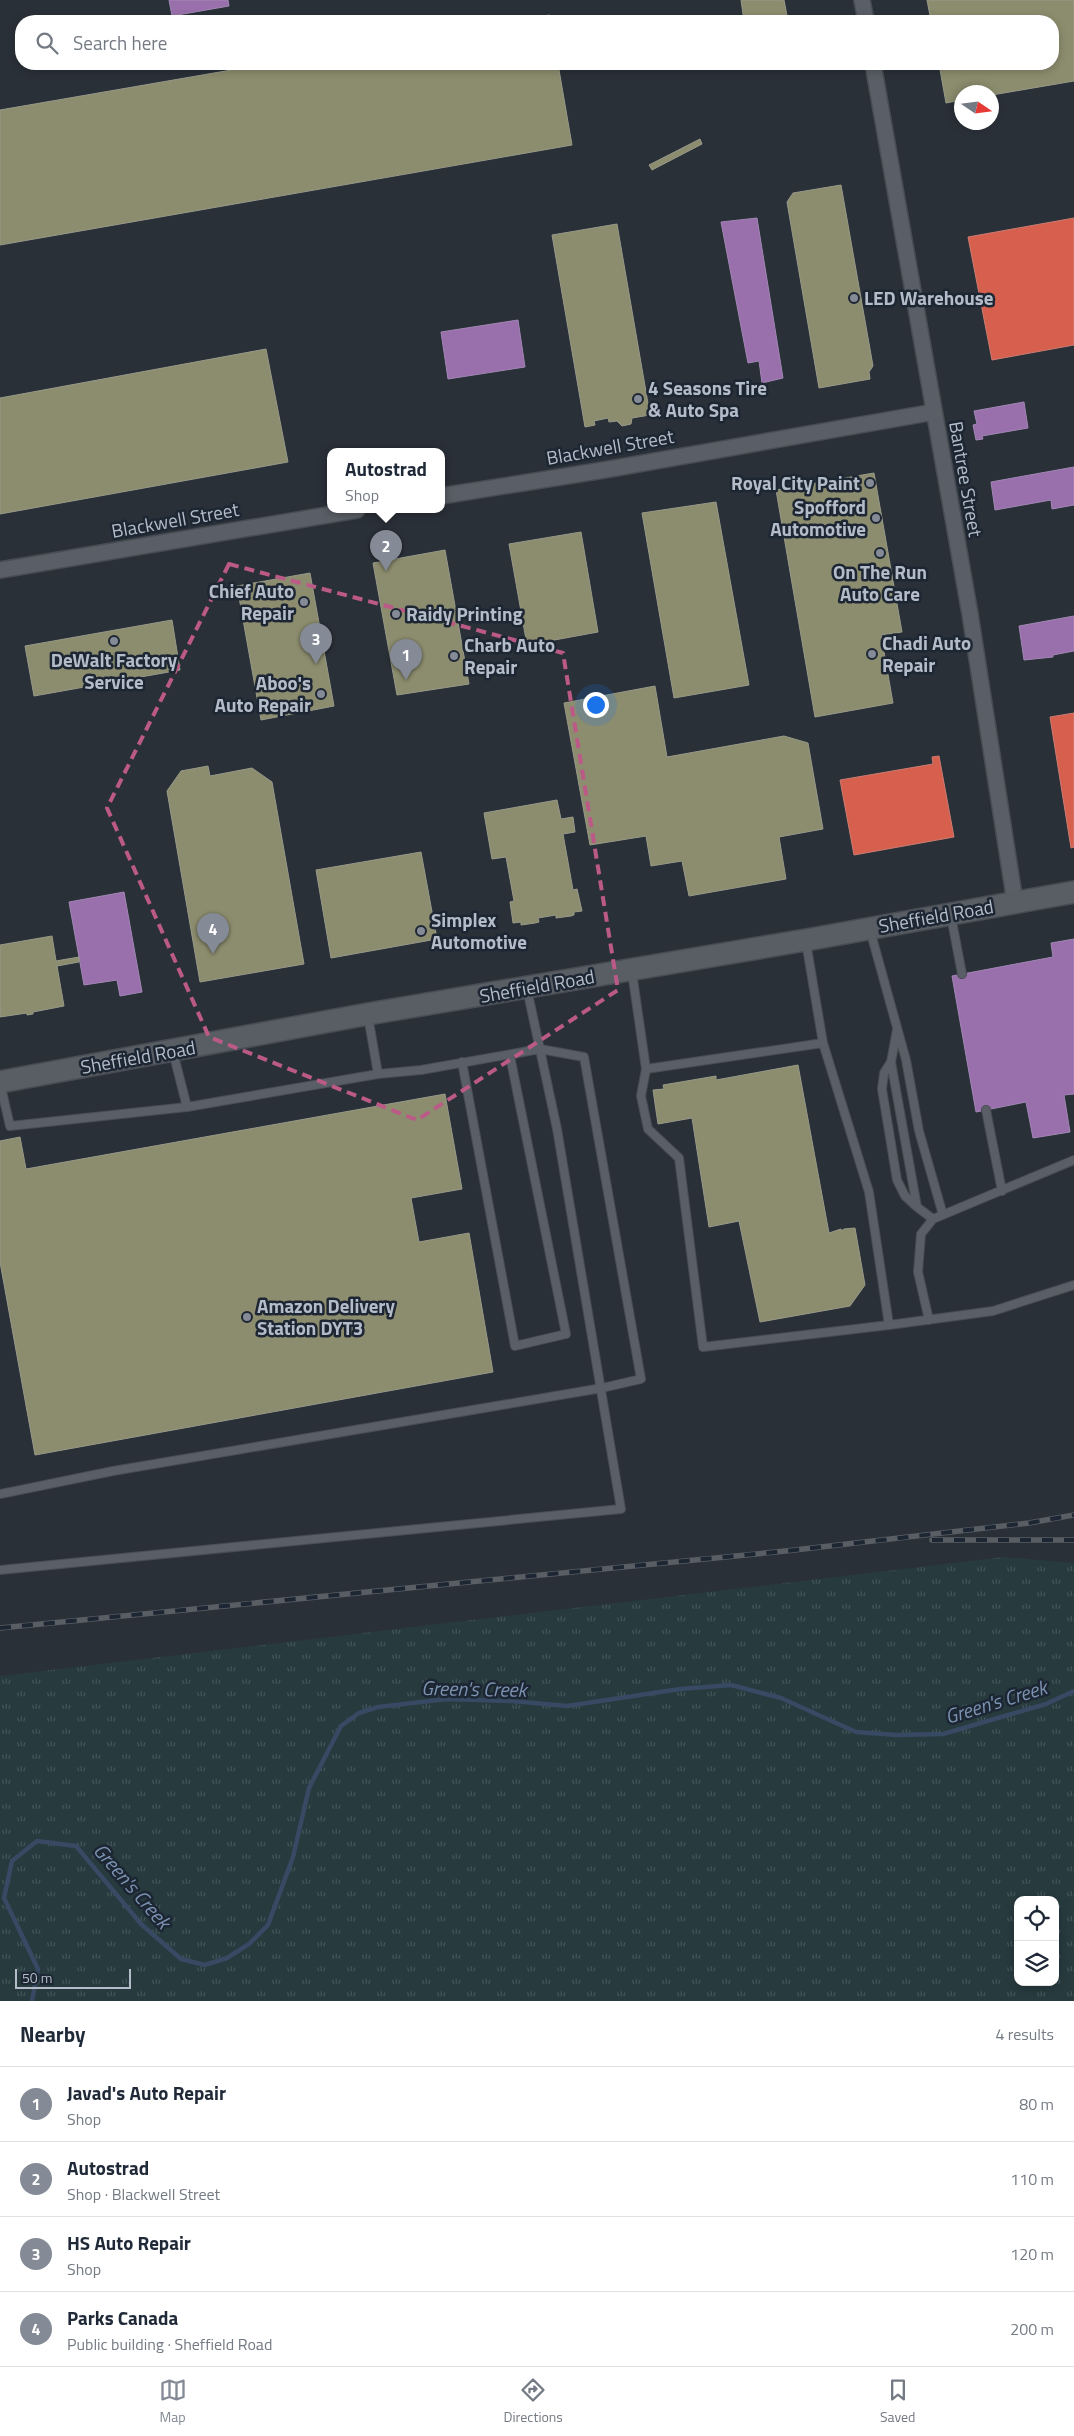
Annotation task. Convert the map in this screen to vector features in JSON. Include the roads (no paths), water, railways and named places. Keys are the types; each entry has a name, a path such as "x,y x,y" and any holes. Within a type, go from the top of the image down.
{"street":[{"path":"862,0 865,15"},
{"name":"Bantree Street","path":"874,70 970,614 1015,902"},
{"name":"Blackwell Street","path":"445,495 604,470 934,412"},
{"name":"Blackwell Street","path":"0,570 339,513"},
{"name":"Sheffield Road","path":"0,1083 368,1014 806,940 1074,892"}],"lane":[{"path":"951,914 962,974"},
{"path":"870,928 897,1028 919,1131 943,1215"},
{"path":"806,940 823,1043 869,1192 889,1325"},
{"path":"632,969 646,1069 641,1096 648,1129 679,1158 703,1347 993,1311 1074,1285"},
{"path":"0,1570 621,1509 557,1129 527,988"},
{"path":"368,1014 378,1074"},
{"path":"897,1028 891,1062 917,1207"},
{"path":"646,1069 823,1043"},
{"path":"0,1083 10,1126 187,1107 378,1074 421,1070 462,1062 510,1056 540,1049 584,1057 641,1379 602,1388 113,1471 0,1494"},
{"path":"172,1050 187,1107"},
{"path":"462,1062 515,1346 566,1334 510,1056"},
{"path":"891,1062 884,1073 882,1089 897,1180 905,1196 933,1219"},
{"path":"986,1110 1002,1191"},
{"path":"929,1320 918,1272 922,1234 933,1219 1074,1160"}],"waterway":[{"name":"Green's Creek","path":"32,2001 38,1969 4,1898 12,1861 37,1841 76,1846 141,1924 181,1959 205,1965 227,1958 249,1944 268,1925 293,1857 309,1788 341,1726 359,1713 378,1707 447,1699 512,1701 567,1706 680,1689 731,1685 781,1698 856,1732 897,1735 943,1734 1046,1704 1074,1691"}],"railway":[{"path":"0,1628 786,1551 1029,1523 1074,1515"},
{"path":"932,1540 1074,1540"}],"place":[{"name":"LED Warehouse","path":"854,298"},
{"name":"4 Seasons Tire & Auto Spa","path":"638,399"},
{"name":"Royal City Paint","path":"870,483"},
{"name":"Spofford Automotive","path":"876,518"},
{"name":"On The Run Auto Care","path":"880,553"},
{"name":"Autostrad","path":"386,571"},
{"name":"Chief Auto Repair","path":"304,602"},
{"name":"Raidy Printing","path":"396,614"},
{"name":"DeWalt Factory Service","path":"114,641"},
{"name":"Chadi Auto Repair","path":"872,654"},
{"name":"Charb Auto Repair","path":"454,656"},
{"name":"HS Auto Repair","path":"316,664"},
{"name":"Javad's Auto Repair","path":"406,680"},
{"name":"Aboo's Auto Repair","path":"321,694"},
{"name":"Simplex Automotive","path":"421,931"},
{"name":"Parks Canada","path":"213,954"},
{"name":"Amazon Delivery Station DYT3","path":"247,1317"}]}
